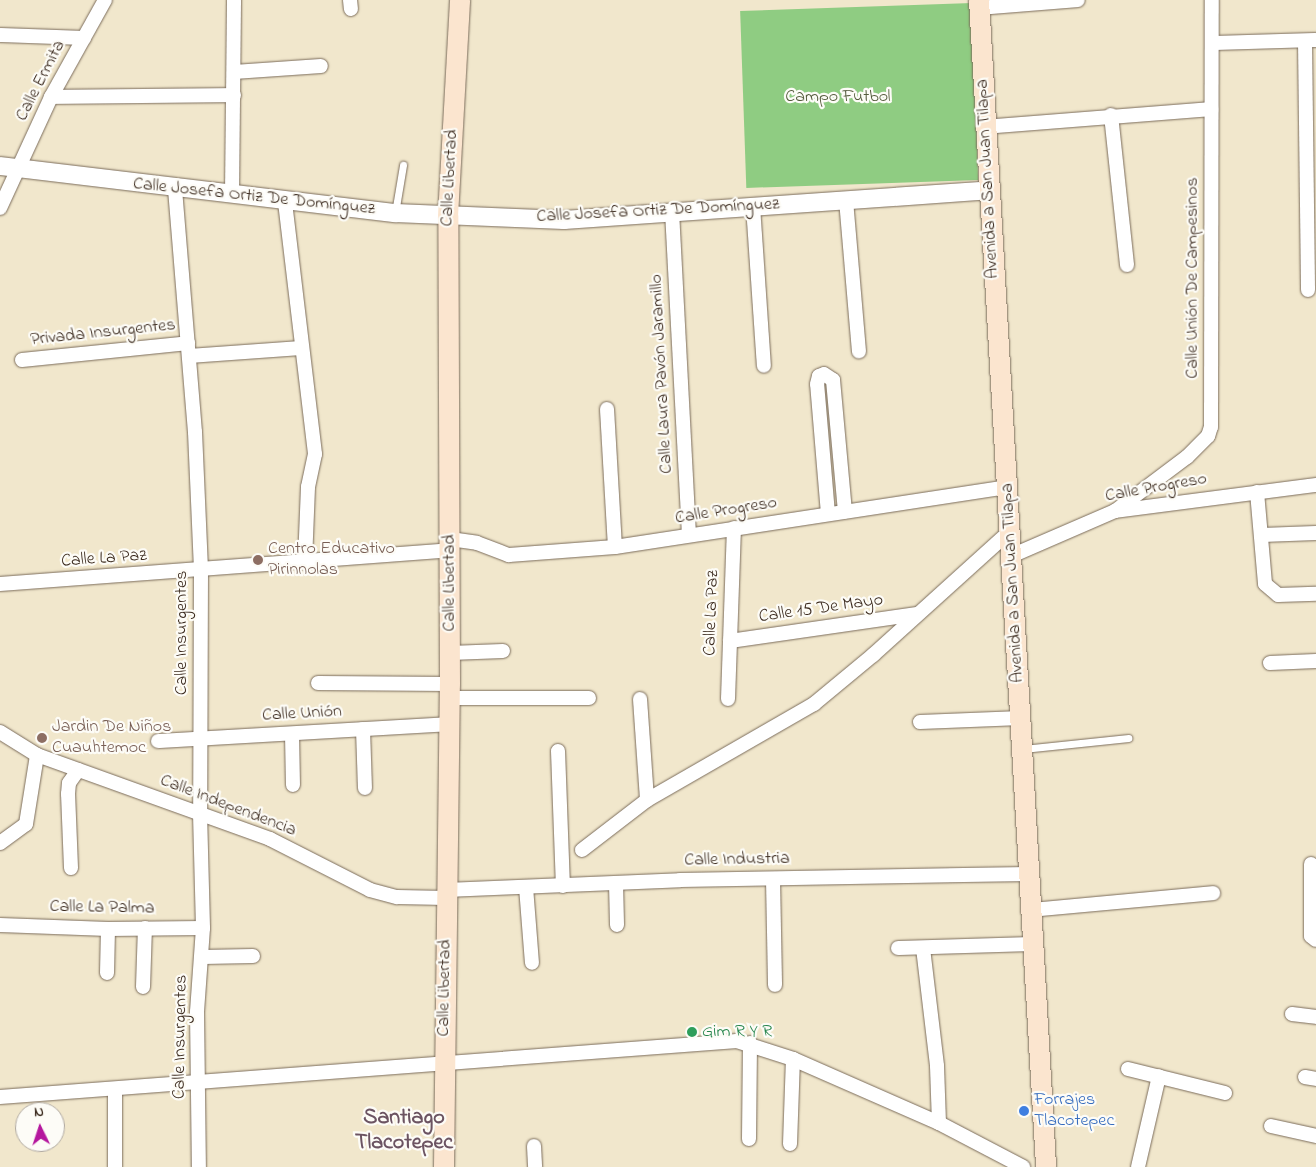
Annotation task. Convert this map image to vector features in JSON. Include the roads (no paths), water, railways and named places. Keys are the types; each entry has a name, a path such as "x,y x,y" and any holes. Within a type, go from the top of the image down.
{"main road":[{"name":"Calle Libertad","path":"444,1167 450,691 448,216 460,0"},
{"name":"Avenida a San Juan Tilapa","path":"979,4 984,127 1008,486 1010,556 1046,1167"}],"street":[{"name":"Calle Ermita","path":"0,208 51,97 105,0"},
{"path":"232,194 234,0"},
{"path":"979,4 1078,0"},
{"name":"Calle Unión De Campesinos","path":"1115,511 1187,457 1208,436 1211,427 1212,0"},
{"path":"0,35 84,38"},
{"path":"1213,42 1310,41 1308,290"},
{"path":"234,72 322,66"},
{"path":"51,97 234,95"},
{"path":"984,127 1111,115 1211,109"},
{"path":"1111,115 1127,265"},
{"name":"Calle Josefa Ortiz De Domínguez","path":"0,166 18,170 175,189 395,213 564,220 988,190"},
{"name":"Calle Insurgentes","path":"175,189 188,349 201,570 200,813 203,957 198,996 199,1167"},
{"path":"846,200 859,351"},
{"path":"285,202 301,348 316,454 308,488 305,563"},
{"path":"753,206 764,366"},
{"name":"Calle Laura Pavón Jaramillo","path":"672,211 689,535"},
{"name":"Privada Insurgentes","path":"22,360 188,349 301,348"},
{"path":"828,514 817,384 820,376 824,374 833,380 846,511"},
{"path":"606,409 615,547"},
{"path":"826,487 842,485"},
{"name":"Calle Progreso","path":"1010,556 1115,511 1316,485"},
{"name":"Calle Progreso","path":"450,545 477,543 509,555 615,547 1008,486"},
{"path":"1257,492 1265,584 1269,590 1278,595 1316,594"},
{"name":"Calle La Paz","path":"728,698 734,528"},
{"path":"582,850 647,800 796,717 860,667 1010,531"},
{"path":"1262,535 1316,532"},
{"name":"Calle La Paz","path":"0,584 305,563 450,545"},
{"name":"Calle 15 De Mayo","path":"730,641 917,614"},
{"path":"450,653 503,651"},
{"path":"1270,663 1316,661"},
{"path":"318,683 590,698"},
{"path":"640,699 647,800"},
{"path":"920,722 1021,718"},
{"name":"Calle Unión","path":"158,741 449,724"},
{"path":"363,729 365,788"},
{"name":"Calle Independencia","path":"0,732 37,755 270,840 370,890 397,897 446,894"},
{"path":"292,734 293,785"},
{"path":"558,751 563,886"},
{"path":"0,843 26,824 37,755"},
{"path":"71,868 68,794 69,783 78,770"},
{"path":"1311,864 1312,936 1316,940"},
{"name":"Calle Industria","path":"446,894 526,887 616,883 1029,874"},
{"path":"773,879 775,986"},
{"path":"616,883 617,924"},
{"path":"526,887 532,963"},
{"path":"1031,910 1213,893"},
{"name":"Calle La Palma","path":"0,925 108,929 203,928"},
{"path":"143,987 145,928"},
{"path":"108,929 108,973"},
{"path":"898,948 1033,944"},
{"path":"923,948 937,1066 939,1124"},
{"path":"203,957 252,956"},
{"path":"1292,1014 1316,1017"},
{"path":"0,1097 724,1041 750,1043 793,1058 939,1124 1024,1167"},
{"path":"749,1138 750,1043"},
{"path":"790,1144 793,1058"},
{"path":"1128,1068 1225,1093"},
{"path":"1138,1167 1159,1076"},
{"path":"114,1089 114,1167"},
{"path":"1271,1126 1316,1136"},
{"path":"534,1146 534,1167"}],"lane":[{"path":"395,213 403,166"},
{"path":"1022,750 1128,738"}],"place":[{"name":"Centro Educativo Pirinnolas","path":"258,560"},
{"name":"Jardin De Niños Cuauhtemoc","path":"42,738"},
{"name":"Gim R Y R","path":"692,1032"},
{"name":"Forrajes Tlacotepec","path":"1024,1111"}],"district":[{"name":"Santiago Tlacotepec","path":"404,1130"}],"park label":[{"name":"Campo Futbol","path":"838,97"}]}
